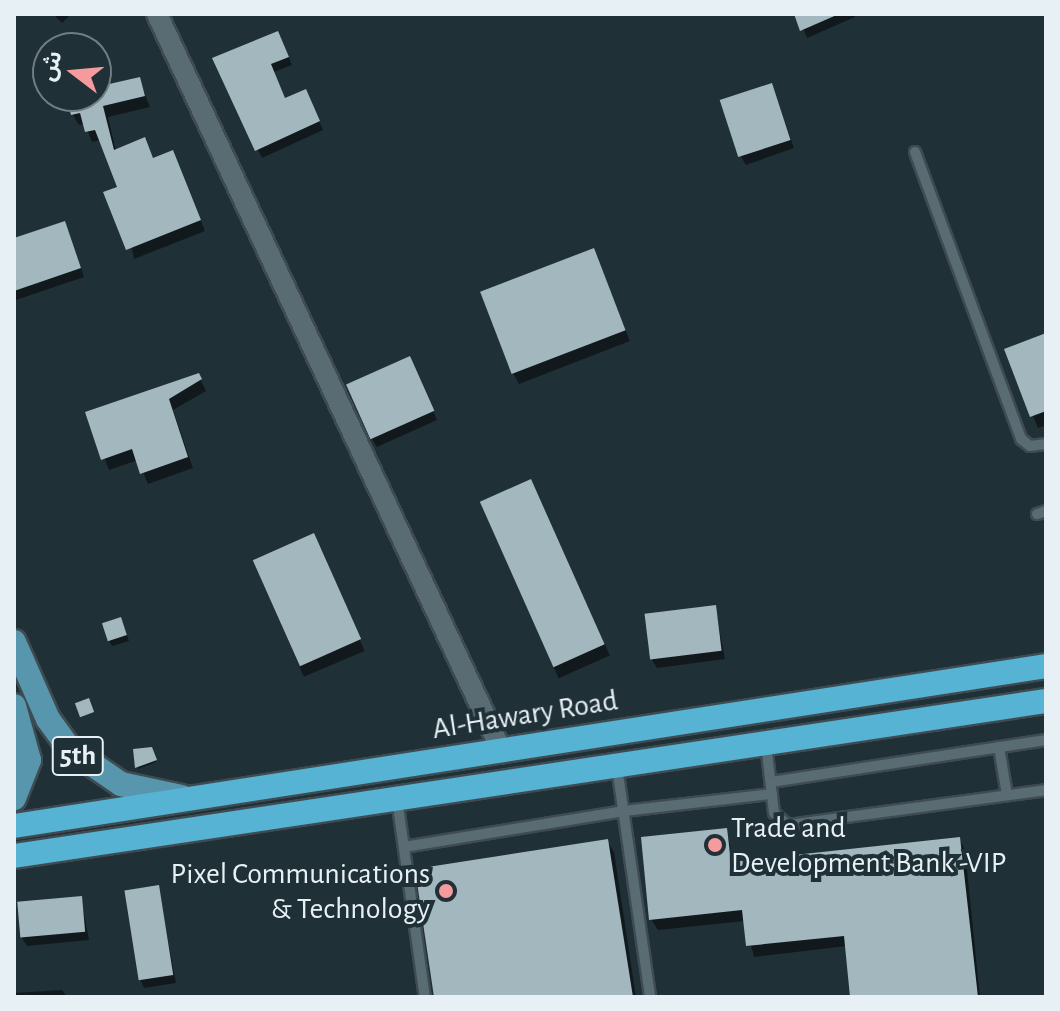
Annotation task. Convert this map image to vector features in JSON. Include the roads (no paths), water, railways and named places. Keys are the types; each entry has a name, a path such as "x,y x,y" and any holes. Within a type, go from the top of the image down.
{"highway":[{"name":"Al-Hawary Road","path":"14,826 1046,666"},
{"path":"14,856 1046,701"},
{"path":"667,726 671,758"}],"main road":[{"name":"5th","path":"14,642 56,733 85,762 140,790 201,796"},
{"name":"5th","path":"14,706 29,760 14,798"}],"street":[{"path":"157,14 502,752"}],"lane":[{"path":"915,152 1021,439 1030,446 1046,444"},
{"path":"771,782 1046,740"},
{"path":"766,742 777,819 788,825 1046,790"},
{"path":"999,747 1007,795"},
{"path":"617,767 650,997"},
{"path":"404,847 624,811 772,794"},
{"path":"397,799 425,997"}],"place":[{"name":"Trade and Development Bank -VIP","path":"715,845"},
{"name":"Pixel Communications & Technology","path":"446,891"}]}
